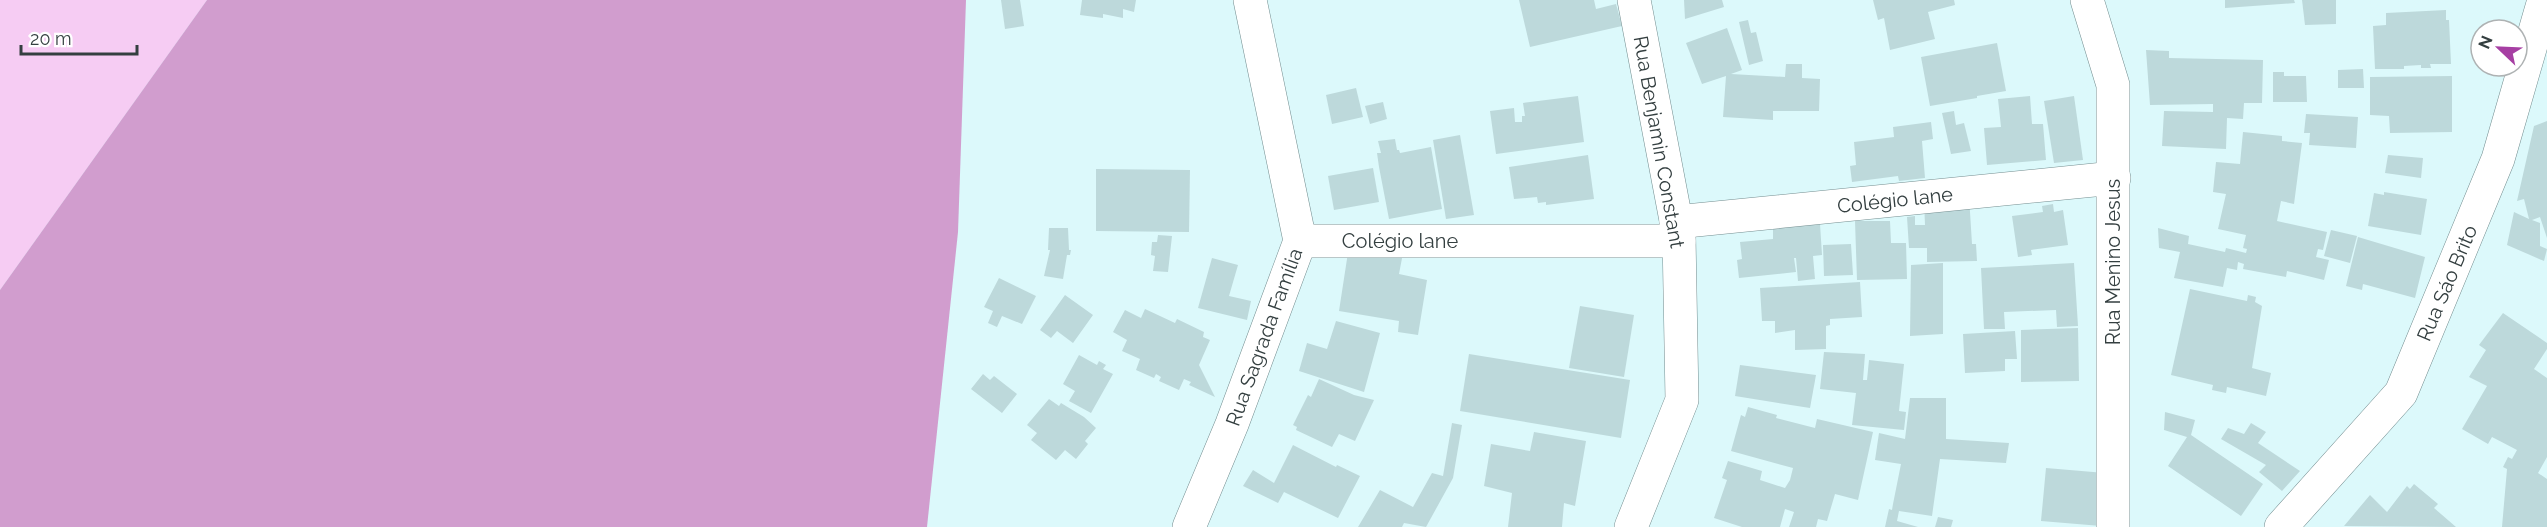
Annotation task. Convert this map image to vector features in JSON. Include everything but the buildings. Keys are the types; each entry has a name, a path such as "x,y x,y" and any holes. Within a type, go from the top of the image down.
{"street":[{"name":"Rua Sagrada Família","path":"1189,527 1232,424 1300,241 1250,0"},
{"name":"Rua Benjamin Constant","path":"1632,527 1682,400 1678,232 1634,0"},
{"name":"Rua Menino Jesus","path":"2087,0 2114,85 2113,527"},
{"name":"Rua Sáo Brito","path":"2281,527 2401,393 2498,159 2544,0"},
{"name":"Colégio lane","path":"1300,241 1678,232 2114,178"}],"shaded area":[{"path":"0,0 207,0 0,290"},
{"path":"207,0 966,0 958,232 927,527 0,527 0,290"}]}
